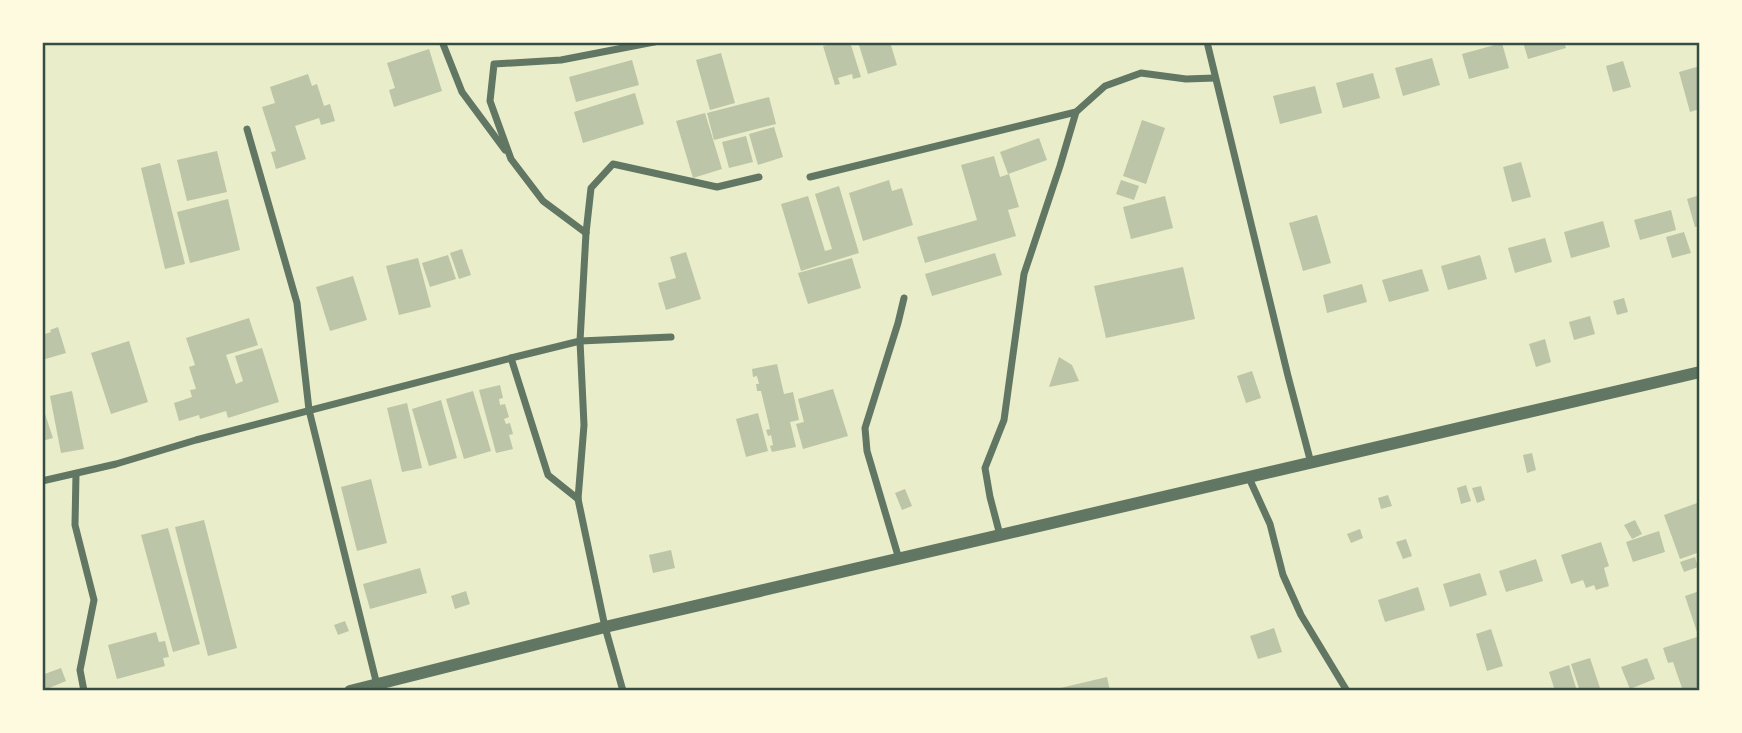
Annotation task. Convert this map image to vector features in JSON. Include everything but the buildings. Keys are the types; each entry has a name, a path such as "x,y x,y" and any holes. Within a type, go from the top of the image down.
{"street":[{"path":"511,159 490,101 495,64 561,60 654,42"},
{"path":"1207,42 1311,463"},
{"path":"443,44 462,92 511,159 543,201 586,233"},
{"path":"1000,535 985,468 1004,420 1024,274 1076,113 1105,86 1141,73 1186,79 1215,78"},
{"path":"810,177 1076,113"},
{"path":"247,129 297,303 309,410 377,685"},
{"path":"623,691 605,627 578,499 584,425 579,341 591,188 613,164 717,187 758,177"},
{"path":"899,559 867,451 866,428 904,298"},
{"path":"42,481 579,341 671,337"},
{"path":"512,358 548,475 578,499"},
{"path":"350,691 605,627 1700,372"},
{"path":"76,474 75,525 94,600 80,670 84,691"},
{"path":"1249,478 1270,524 1283,575 1296,605 1347,691"}]}
